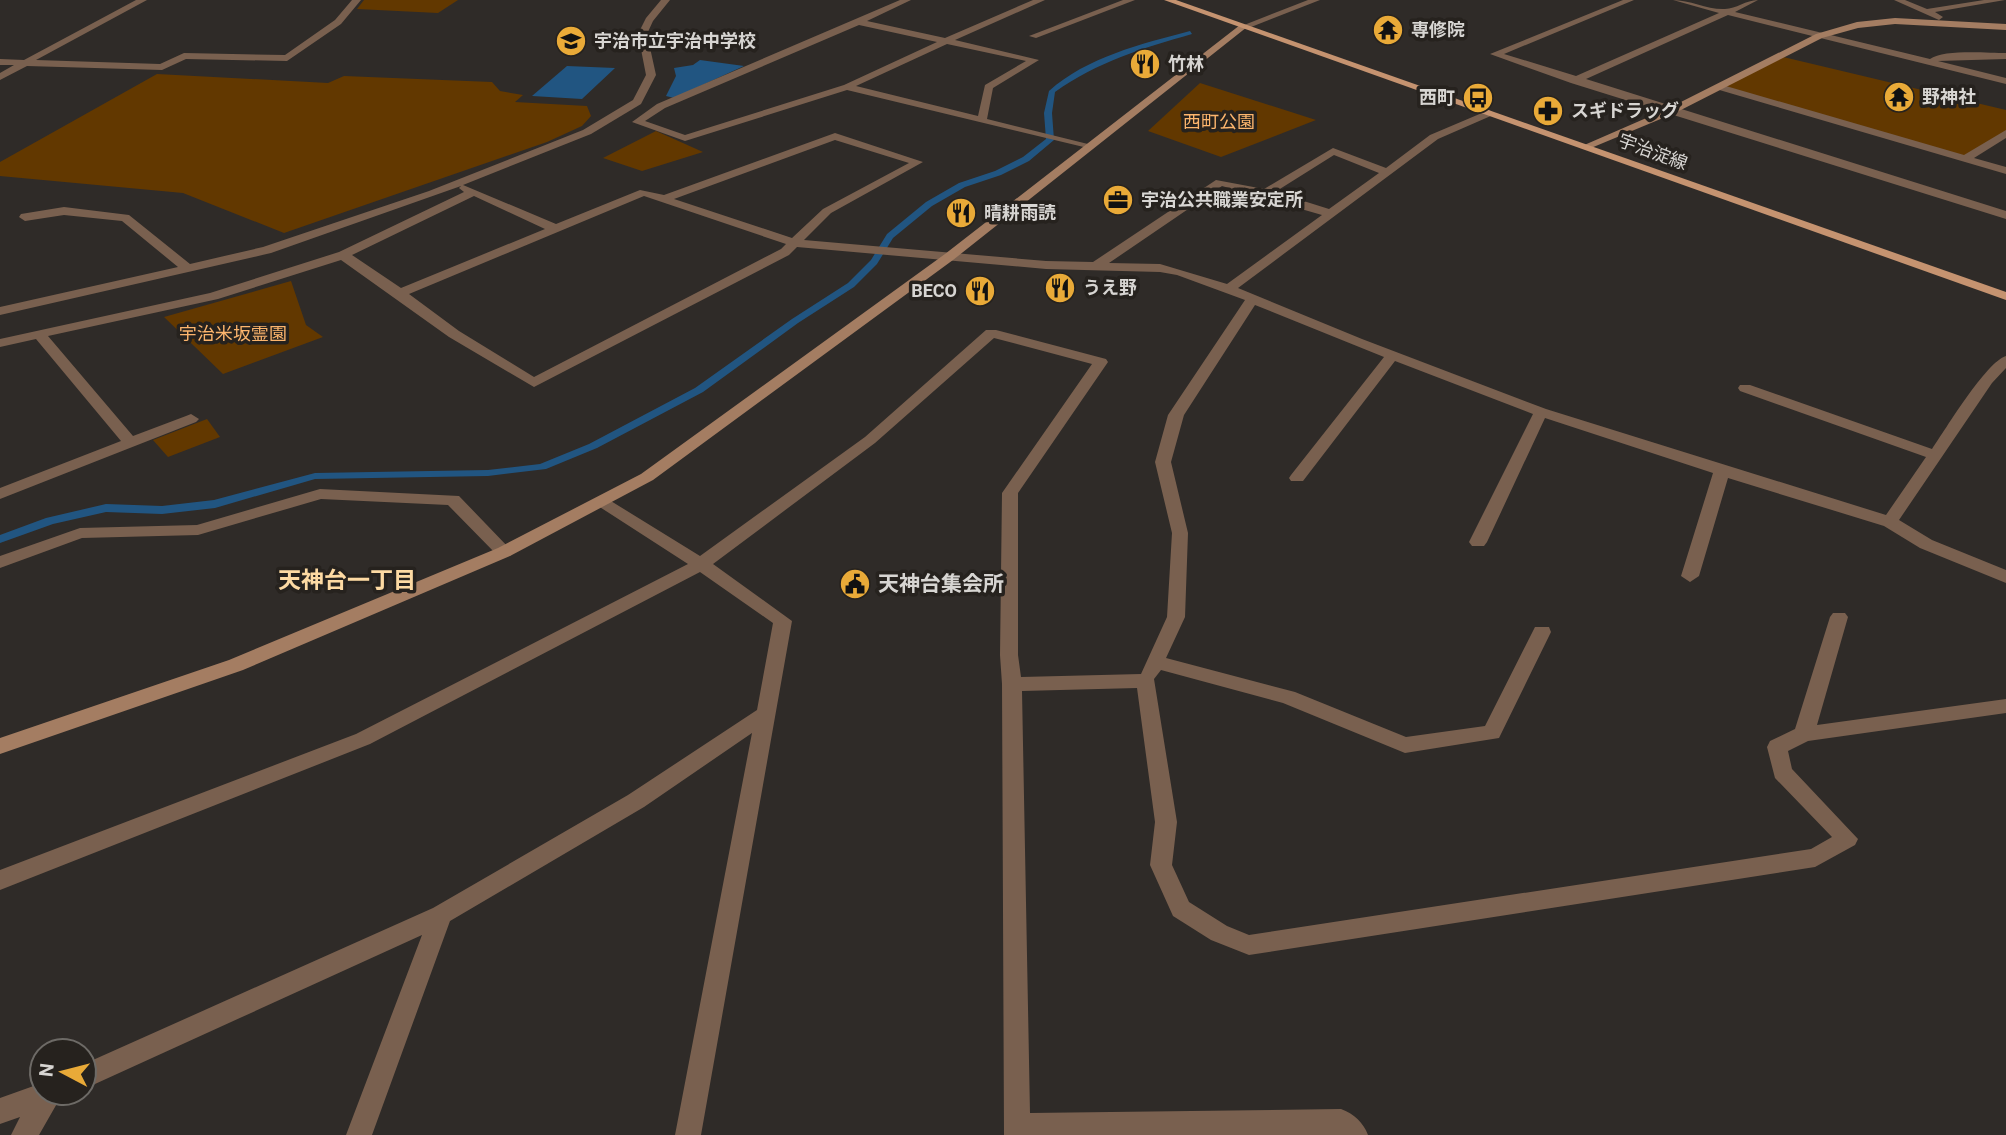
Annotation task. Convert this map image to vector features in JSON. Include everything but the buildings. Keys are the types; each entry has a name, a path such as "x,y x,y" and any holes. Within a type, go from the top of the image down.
{"main road":[{"name":"宇治淀線","path":"1168,0 2006,296"}],"street":[{"path":"0,77 103,19 143,0"},
{"path":"0,62 162,67 184,56 286,58 338,22 358,0"},
{"path":"0,311 267,250 456,184 587,132 637,102 651,75 640,38 644,25 666,0"},
{"path":"907,0 661,106 637,122 685,138 847,87 1000,16 1041,0"},
{"path":"1033,36 1131,0"},
{"path":"0,746 236,665 504,552 648,477 949,257 1243,27 1316,0"},
{"path":"1630,0 1496,54 1574,81 2006,215"},
{"path":"1677,0 2006,81"},
{"path":"1574,81 1754,0"},
{"path":"1898,0 1928,11 1951,24"},
{"path":"1928,11 2001,0"},
{"path":"858,22 1034,60 988,87 982,120"},
{"path":"1587,146 1671,111 1819,36 1857,25 1895,22 2006,27"},
{"path":"1923,61 1960,56 2006,56"},
{"path":"847,87 1088,147"},
{"path":"1718,87 2006,171"},
{"path":"1229,289 1384,171 1434,137 1489,113"},
{"path":"1966,159 2006,133"},
{"path":"343,255 401,293 454,334 534,383 785,252 827,211 918,162 835,136 664,199"},
{"path":"1266,193 1333,151 1384,171"},
{"path":"1096,267 1220,183 1266,193 1328,213"},
{"path":"456,184 554,228"},
{"path":"0,343 213,296 343,255 473,192"},
{"path":"401,293 644,192 795,243 949,257 1096,267 1160,268 1229,289 1541,412 1890,522 1926,544 2006,577"},
{"path":"25,217 64,211 125,218 187,268"},
{"path":"1252,299 1176,415 1163,462 1180,533 1176,617 1151,671 1166,822 1161,865 1181,909 1219,933 1249,945 1815,858 1847,839 1782,772 1777,747 1804,734 2005,709"},
{"path":"0,880 363,739 701,564 870,440 991,333 1101,362 1010,493 1009,656 1012,684 1016,1131 1341,1122 1355,1135"},
{"path":"40,334 131,443"},
{"path":"1297,478 1393,355"},
{"path":"1890,522 1987,380 2006,360"},
{"path":"1745,388 1934,455"},
{"path":"1478,542 1541,412"},
{"path":"0,494 191,419"},
{"path":"1690,576 1722,471"},
{"path":"0,562 80,533 198,530 320,494 453,500 504,552"},
{"path":"600,502 701,564 783,621 688,1135"},
{"path":"1804,734 1839,617"},
{"path":"1012,684 1151,671 1288,697 1405,745 1492,733 1542,632"},
{"path":"98,1071 440,915 636,801 767,713"},
{"path":"359,1135 440,915"},
{"path":"0,1111 28,1101"},
{"path":"24,1135 40,1107"}],"green space":[{"path":"364,0 458,0 438,13 357,9"},
{"path":"1779,56 2006,110 2006,133 1966,159 1719,87"},
{"path":"157,74 328,83 344,76 492,82 500,91 523,95 515,102 587,106 591,116 582,126 547,142 284,233 183,193 0,176 0,162"},
{"name":"西町公園","path":"1200,83 1316,120 1221,157 1148,131"},
{"path":"656,131 703,152 642,171 603,158"},
{"name":"宇治米坂霊園","path":"291,281 306,325 323,337 223,374 164,317"},
{"path":"207,419 220,437 168,457 153,440"}],"water":[{"path":"700,60 744,66 674,98 666,96 676,76 674,68 693,65"},
{"path":"567,66 615,68 582,99 532,96"}],"waterway":[{"path":"0,539 50,521 106,508 162,510 215,504 315,476 488,473 542,467 593,446 699,390 795,321 851,285 874,262 890,236 929,204 962,185 998,173 1026,159 1050,140 1048,113 1052,91 1068,79 1117,55 1190,33"}],"place":[{"name":"専修院","path":"1388,30"},
{"name":"宇治市立宇治中学校","path":"571,41"},
{"name":"竹林","path":"1145,64"},
{"name":"野神社","path":"1899,97"},
{"name":"西町","path":"1478,98"},
{"name":"スギドラッグ","path":"1548,111"},
{"name":"宇治公共職業安定所","path":"1118,200"},
{"name":"晴耕雨読","path":"961,213"},
{"name":"うえ野","path":"1060,288"},
{"name":"BECO","path":"980,291"},
{"name":"天神台集会所","path":"855,584"}],"district":[{"name":"天神台一丁目","path":"347,580"}]}
